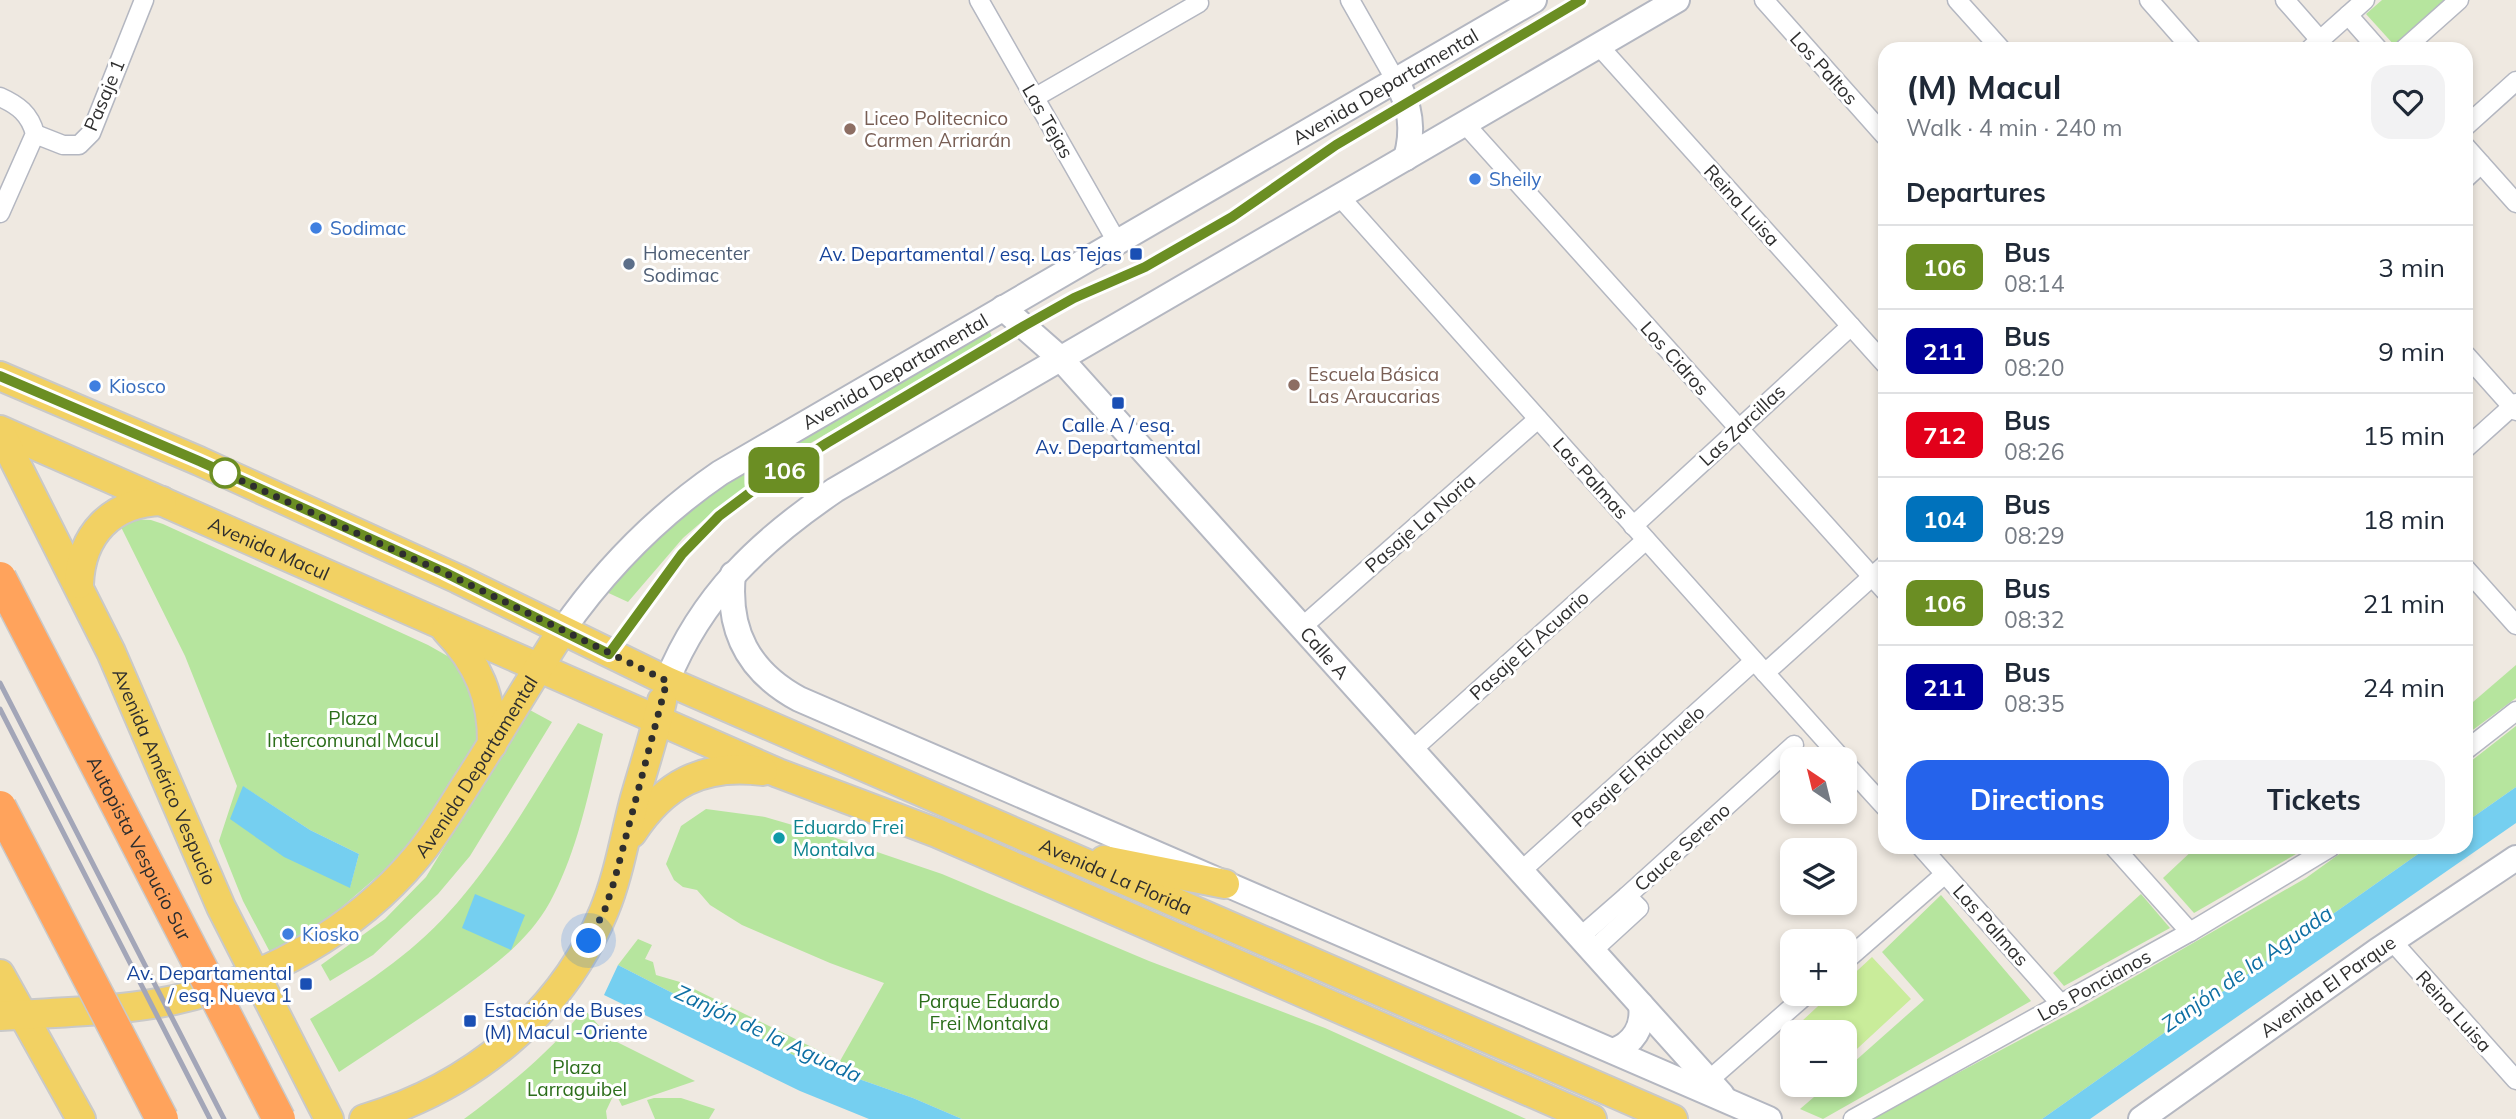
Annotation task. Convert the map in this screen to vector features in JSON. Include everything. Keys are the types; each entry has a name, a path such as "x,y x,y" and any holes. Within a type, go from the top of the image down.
{"highway":[{"name":"Autopista Vespucio Sur","path":"0,578 279,1119"},
{"path":"0,807 162,1119"}],"main road":[{"path":"0,376 199,461 417,560 562,631"},
{"name":"Avenida Macul","path":"0,431 539,666"},
{"name":"Avenida Américo Vespucio","path":"0,431 79,584 137,710 215,895 329,1119"},
{"path":"79,584 79,568 84,552 101,525 123,509 148,501 162,501"},
{"path":"440,622 470,656 479,673 491,709 492,744"},
{"name":"Avenida Departamental","path":"11,1015 171,1001 254,975 311,945 383,894 416,858 492,744 562,631"},
{"name":"Avenida La Florida","path":"562,631 667,681 1049,849 1673,1119"},
{"name":"Avenida La Florida","path":"539,666 778,773 948,838 1591,1119"},
{"path":"364,1119 403,1112 470,1072 516,1035 539,1012 580,957 605,909 667,681"},
{"path":"621,850 650,809 678,784 706,774 735,771 778,773"},
{"path":"1049,849 1225,884"},
{"path":"0,974 11,1015 81,1119"}],"street":[{"name":"Pasaje 1","path":"35,134 63,145 79,145 91,133 144,0"},
{"name":"Las Tejas","path":"979,0 1117,242"},
{"path":"1350,0 1396,81 1410,115 1411,137 1406,158"},
{"name":"Avenida Departamental","path":"562,631 610,568 637,539 691,493 791,430 1534,0"},
{"path":"667,681 701,615 733,574 781,529 835,490 1677,0"},
{"name":"Los Paltos","path":"1764,0 1878,128"},
{"path":"1957,0 1995,42"},
{"path":"2149,0 2186,42"},
{"path":"2284,0 2314,42"},
{"path":"2317,42 2365,0"},
{"path":"2412,42 2459,0"},
{"path":"1034,98 1199,3"},
{"path":"2348,15 2372,42"},
{"name":"Reina Luisa","path":"1599,46 1878,356"},
{"path":"2473,121 2516,81"},
{"path":"0,97 21,109 33,125 35,134 0,213"},
{"name":"Los Cidros","path":"1465,124 1738,428 1878,571"},
{"path":"2473,155 2516,203"},
{"path":"2473,171 2481,164"},
{"name":"Las Palmas","path":"1340,197 1831,747"},
{"name":"Calle A","path":"1003,308 1061,359 1727,1101"},
{"name":"Las Zarcillas","path":"1633,526 1851,326"},
{"path":"2473,362 2515,407 2473,442"},
{"name":"Pasaje La Noria","path":"1302,627 1538,419"},
{"name":"Pasaje El Acuario","path":"1412,750 1646,540"},
{"name":"Pasaje El Riachuelo","path":"1521,871 1760,667 1878,571"},
{"name":"Avenida La Florida","path":"733,574 732,608 742,642 756,666 784,690 1769,1119"},
{"path":"2473,577 2516,625"},
{"path":"2473,745 2516,711"},
{"name":"Cauce Sereno","path":"1586,944 1639,908 1627,897 1794,745"},
{"name":"Las Palmas","path":"1857,776 1878,799"},
{"name":"Las Palmas","path":"1927,854 2060,1003"},
{"path":"2120,854 2190,932"},
{"name":"Los Poncianos","path":"1853,1119 2190,932 2316,854"},
{"name":"Avenida El Parque","path":"2141,1119 2392,941 2516,858"},
{"path":"1857,951 1945,874"},
{"name":"Reina Luisa","path":"2392,941 2516,1080"},
{"path":"1613,1051 1624,1046 1634,1036 1641,1023 1641,1005"},
{"path":"1709,1080 1793,1006"}],"green space":[{"path":"2382,0 2444,0 2399,42 2391,42 2366,14"},
{"path":"989,329 992,337 797,451 713,512 683,538 628,602 602,590 662,529 706,494"},
{"name":"Plaza Intercomunal Macul","path":"130,519 151,520 163,524 428,645 451,658 463,669 478,695 479,741 440,803 408,846 327,920 272,956 243,901 219,841 237,786 185,656 119,523","holes":["244,787 310,830 359,854 350,887"]},
{"path":"2516,665 2516,698 2473,730 2473,702"},
{"path":"528,709 552,722 470,856 438,894 373,955 330,981 321,965 385,919 426,877"},
{"path":"578,723 603,734 568,862 542,916 511,950 488,969 339,1072 310,1019 401,957 449,912 485,868"},
{"path":"2516,726 2516,787 2473,817 2473,760"},
{"name":"Parque Eduardo Frei Montalva","path":"706,809 765,817 942,874 1149,961 1325,1028 1526,1119 962,1119 913,1098 799,1058 618,965 638,939 652,945 645,959 653,962 656,975 680,982 840,1061 884,983 742,925 710,905 697,890 683,887 674,880 666,864 681,826"},
{"path":"2189,854 2296,854 2194,913 2163,878"},
{"path":"2339,854 2418,854 2042,1119 1871,1119 2082,1007 2306,878"},
{"path":"2141,894 2170,928 2064,986 2053,973"},
{"path":"1941,895 2031,1001 1823,1119 1800,1109 1814,1097 1857,1097 1857,1059 1924,1000 1882,952"},
{"path":"1872,957 1911,999 1857,1049 1857,1020 1803,1020 1818,1006 1857,1006 1857,971"},
{"name":"Plaza Larraguibel","path":"584,1009 611,1039 695,1081 622,1106 615,1092 606,1111 607,1119 464,1119 543,1054"},
{"path":"681,1098 715,1109 709,1119 655,1119 647,1100"}],"water":[{"path":"243,786 310,830 359,854 350,888 284,857 230,819"},
{"path":"2516,787 2516,823 2473,853 2473,817"},
{"path":"2418,854 2471,854 2090,1119 2042,1119"},
{"path":"475,894 525,915 511,950 462,928"},
{"path":"618,965 799,1058 913,1098 962,1119 869,1119 800,1091 604,995"}],"railway":[{"path":"0,683 224,1119"},
{"path":"0,709 210,1119"}],"bus line":[{"name":"106","path":"0,376 199,461 444,572 609,654 682,554 719,516 759,486 1024,326 1074,298 1130,275 1232,217 1336,145 1581,0"}],"place":[{"name":"Liceo Politecnico Carmen Arriarán","path":"850,129"},
{"name":"Sheily","path":"1475,179"},
{"name":"Sodimac","path":"316,228"},
{"name":"Av. Departamental / esq. Las Tejas","path":"1136,254"},
{"name":"Homecenter Sodimac","path":"629,264"},
{"name":"Escuela Básica Las Araucarias","path":"1294,385"},
{"name":"Kiosco","path":"95,386"},
{"name":"Calle A / esq. Av. Departamental","path":"1118,403"},
{"name":"Eduardo Frei Montalva","path":"779,838"},
{"name":"Kiosko","path":"288,934"},
{"name":"Av. Departamental / esq. Nueva 1","path":"306,984"},
{"name":"Estación de Buses (M) Macul -Oriente","path":"470,1021"}],"route":[{"path":"225,473 222,472 458,579 667,681 614,882 605,909 589,941"}],"water label":[{"name":"Zanjón de la Aguada","path":"2247,969"},
{"name":"Zanjón de la Aguada","path":"768,1034"}]}
